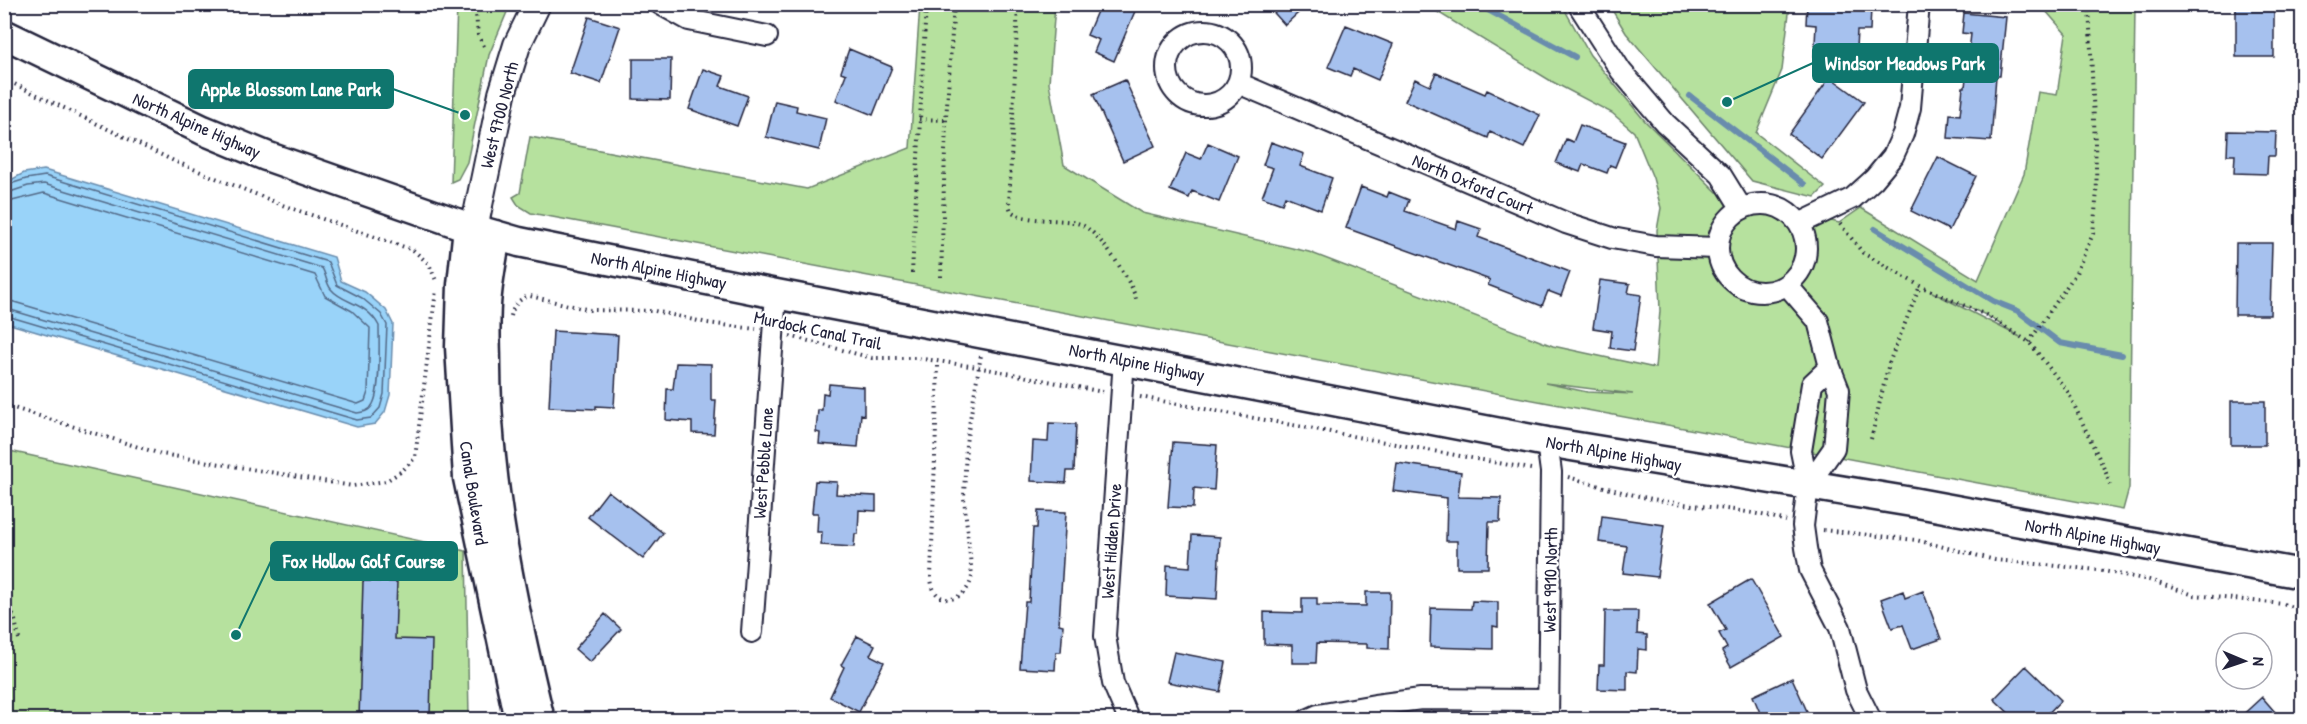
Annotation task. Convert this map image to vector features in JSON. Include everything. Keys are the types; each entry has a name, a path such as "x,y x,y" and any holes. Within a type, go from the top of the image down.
{"main road":[{"name":"North Alpine Highway","path":"4,34 213,135 479,231 776,294 1547,442 1808,485 2302,574"},
{"name":"Canal Boulevard","path":"479,231 462,285 460,347 468,478 519,720"},
{"name":"Canal Boulevard","path":"479,231 487,295 486,403 490,461 497,514 525,657 540,720"}],"street":[{"name":"West 9700 North","path":"479,231 502,94 517,45 537,4"},
{"path":"660,4 689,20 767,36"},
{"path":"1578,4 1621,71 1665,123 1721,175 1742,209"},
{"path":"1800,224 1853,198 1893,156 1903,134 1910,108 1919,4"},
{"name":"North Oxford Court","path":"1239,83 1566,223 1612,238 1656,246 1718,248"},
{"path":"1752,205 1774,205 1793,216 1800,224 1806,246 1805,257 1802,268 1787,285 1776,290 1752,292 1741,288 1724,271 1719,260 1718,248 1724,225 1742,209 1752,205"},
{"path":"1787,285 1818,321 1830,367 1839,390 1834,448 1808,485"},
{"name":"West Pebble Lane","path":"752,632 776,294"},
{"name":"West Hidden Drive","path":"1124,359 1105,636 1113,683 1129,720"},
{"path":"1830,367 1812,384 1801,452 1808,485 1803,526 1810,570 1840,628 1856,690 1871,720"},
{"name":"West 9910 North","path":"1547,442 1551,472 1548,720"},
{"path":"1307,720 1318,715 1421,699 1548,700"}],"path":[{"path":"475,4 478,35 485,48"},
{"path":"912,273 926,4"},
{"path":"941,277 946,120 954,4"},
{"path":"1018,4 1011,211 1019,216 1073,222 1086,227 1122,272 1134,290 1136,298"},
{"path":"2029,342 2076,273 2093,234 2097,191 2089,4"},
{"path":"4,78 174,161 285,206 413,250 429,264 437,281 415,458 402,471 386,481 353,486 161,454 4,405"},
{"path":"919,119 946,120"},
{"path":"1840,224 1863,254 1920,286 1986,315 2029,342 2068,392 2110,485"},
{"path":"1871,439 1889,363 1920,286"},
{"name":"Murdock Canal Trail","path":"510,322 514,306 524,297 530,296 590,310 655,311 707,323 772,331 872,358 916,358 977,367 1551,472 1636,495 1675,503 1743,510 1826,531 1916,540 1995,560 2097,570 2149,580 2194,595 2283,604 2302,610"},
{"path":"938,366 931,585 936,594 947,599 962,595 968,590 972,576 964,498 966,443 977,367"},
{"path":"4,592 15,620 19,639"}],"green space":[{"path":"457,5 510,5 489,55 467,162 458,179 451,182"},
{"path":"920,5 1055,5 1049,83 1064,165 1142,213 1309,252 1553,346 1655,368 1660,311 1657,230 1661,208 1653,178 1634,132 1612,113 1551,81 1426,5 1562,5 1590,55 1645,121 1717,192 1839,223 1861,208 1978,280 2024,174 2038,92 2057,95 2066,34 2045,10 2045,5 2135,5 2129,488 2123,510 531,213 518,205 513,197 520,193 530,137 807,189 910,148","holes":["1932,292 1986,315 2020,337","1545,383 1633,394 1587,392"]},
{"path":"1609,5 1790,5 1782,70 1756,133 1825,187 1815,197 1752,181 1626,33"},
{"path":"5,450 466,551 469,719 5,720"}],"water":[{"path":"44,170 334,257 341,281 365,292 386,310 393,324 390,395 385,412 375,424 357,427 10,324 4,319 5,183 24,173"}],"building":[{"path":"1100,4 1138,4 1114,61 1094,52 1099,40 1087,35"},
{"path":"1266,4 1308,4 1285,25"},
{"path":"1807,4 1871,6 1870,31 1857,31 1855,65 1814,62 1816,25 1806,24"},
{"path":"2236,4 2274,4 2274,57 2236,57"},
{"path":"1964,13 2006,17 2000,76 1996,76 1991,141 1948,138 1950,114 1960,115 1963,87 1965,87 1971,34 1962,33"},
{"path":"589,17 620,27 601,83 570,73"},
{"path":"1346,25 1393,44 1378,80 1353,69 1350,76 1328,67"},
{"path":"849,49 892,67 873,115 836,100 846,74 841,72"},
{"path":"633,59 671,59 670,100 633,99"},
{"path":"703,69 724,76 720,86 748,96 737,126 689,109"},
{"path":"1436,73 1485,94 1487,90 1540,115 1524,148 1490,132 1488,138 1405,101 1415,79 1430,86"},
{"path":"1830,77 1864,102 1822,159 1789,134"},
{"path":"1125,80 1155,146 1123,161 1093,94"},
{"path":"775,101 797,106 796,111 826,118 819,150 766,137"},
{"path":"1580,125 1625,142 1615,167 1610,165 1607,173 1583,164 1580,172 1556,163 1566,139 1573,142"},
{"path":"2228,131 2276,132 2275,156 2268,156 2267,174 2234,173 2235,155 2227,155"},
{"path":"1271,142 1304,154 1300,166 1332,178 1321,210 1285,196 1282,204 1262,197 1273,168 1263,165"},
{"path":"1208,143 1238,156 1219,202 1192,191 1189,198 1170,190 1186,153 1201,159"},
{"path":"1938,157 1976,176 1949,230 1911,211"},
{"path":"1361,187 1387,197 1389,192 1409,200 1405,211 1456,229 1458,221 1481,229 1478,237 1570,272 1561,296 1548,291 1542,306 1488,285 1490,280 1346,228"},
{"path":"2236,243 2272,243 2270,315 2235,315"},
{"path":"1600,280 1630,284 1628,293 1641,295 1633,351 1610,348 1612,331 1593,328"},
{"path":"553,331 618,335 614,407 596,406 596,409 549,407"},
{"path":"676,363 711,364 711,400 716,400 714,434 692,433 692,422 666,420 667,389 673,389"},
{"path":"829,384 864,387 864,415 861,414 858,447 819,444 820,433 816,432 818,410 822,410 823,393 828,394"},
{"path":"2231,401 2265,401 2265,445 2231,445"},
{"path":"1049,423 1076,424 1074,471 1067,471 1066,483 1031,481 1033,441 1048,442"},
{"path":"1173,442 1217,445 1214,490 1194,488 1193,508 1168,507"},
{"path":"1397,463 1461,472 1458,497 1501,498 1500,522 1489,522 1488,568 1457,568 1457,541 1446,541 1447,498 1393,491"},
{"path":"815,481 837,482 836,494 876,496 876,511 859,510 858,534 855,534 854,547 821,545 822,532 817,532 818,513 812,513"},
{"path":"608,491 663,533 643,559 588,517"},
{"path":"1038,511 1066,512 1059,624 1063,625 1061,652 1056,652 1055,670 1020,668 1025,602 1029,602 1033,528 1037,528"},
{"path":"1602,516 1664,525 1657,577 1623,573 1627,546 1599,542"},
{"path":"1192,535 1220,537 1217,599 1166,596 1167,565 1190,567"},
{"path":"1751,579 1784,637 1731,667 1722,651 1727,648 1719,633 1726,630 1710,603"},
{"path":"363,581 397,582 395,639 432,640 430,717 386,716 386,720 359,718"},
{"path":"1903,591 1905,598 1923,591 1941,639 1912,649 1903,625 1892,628 1881,599"},
{"path":"1366,592 1390,592 1389,649 1367,648 1367,644 1317,643 1316,663 1292,663 1292,645 1264,644 1264,612 1302,613 1302,598 1317,598 1317,605 1366,606"},
{"path":"1472,601 1498,602 1498,627 1493,626 1493,649 1430,647 1431,608 1471,609"},
{"path":"1605,611 1638,611 1637,634 1647,635 1647,650 1638,649 1637,672 1627,671 1627,690 1598,689 1599,665 1604,665"},
{"path":"605,614 621,629 590,662 575,649"},
{"path":"857,636 875,645 870,655 884,662 859,712 830,697 844,667 841,665"},
{"path":"1174,652 1226,662 1220,692 1167,682"},
{"path":"2026,666 2061,700 2042,720 2016,720 1994,699"},
{"path":"1792,678 1811,720 1763,720 1753,696"},
{"path":"2262,697 2282,720 2237,720"}],"waterway":[{"path":"1477,4 1575,57"},
{"path":"1690,96 1804,184"},
{"path":"1875,229 1993,301 2018,311 2060,343 2122,355"}],"place":[{"name":"Windsor Meadows Park","path":"1727,102"},
{"name":"Apple Blossom Lane Park","path":"465,115"},
{"name":"Fox Hollow Golf Course","path":"236,635"}]}
